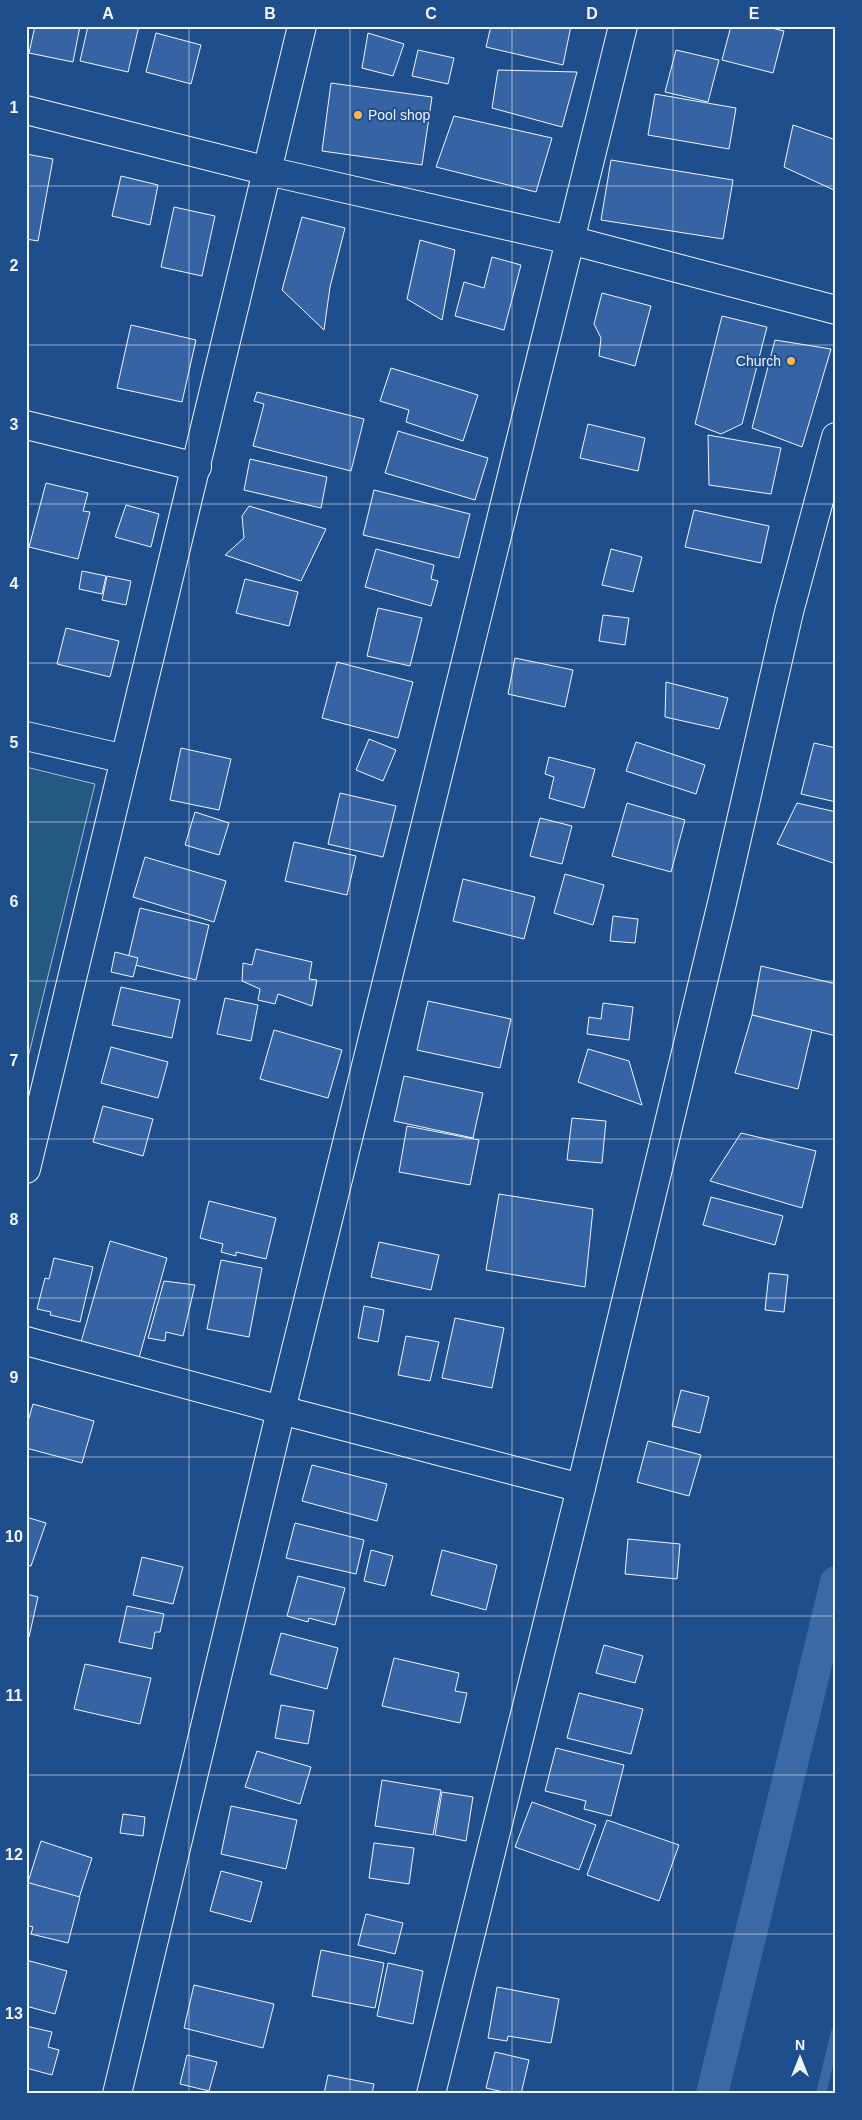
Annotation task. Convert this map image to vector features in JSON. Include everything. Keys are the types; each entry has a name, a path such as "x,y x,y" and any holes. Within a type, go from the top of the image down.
{"street":[{"path":"26,1169 302,26"},
{"path":"117,2094 281,1410 623,26"},
{"path":"26,110 268,171 570,240 836,310"},
{"path":"26,425 197,467"},
{"path":"431,2094 581,1488 722,903 789,612 836,437"},
{"path":"26,736 125,759"},
{"path":"26,1341 581,1488"}],"shaded area":[{"path":"26,767 95,784 26,1066"}],"building":[{"path":"35,26 80,26 73,62 29,53"},
{"path":"88,26 139,26 128,72 80,61"},
{"path":"491,26 571,26 563,65 486,47"},
{"path":"731,26 763,26 784,31 773,73 722,60"},
{"path":"156,33 201,45 191,84 146,72"},
{"path":"368,33 404,44 393,76 362,68"},
{"path":"418,50 454,58 448,84 412,76"},
{"path":"676,50 719,60 708,102 665,92"},
{"path":"498,70 577,72 562,127 492,108"},
{"path":"331,83 432,97 422,165 322,151"},
{"path":"655,94 736,108 729,149 648,135"},
{"path":"454,116 552,138 536,192 436,167"},
{"path":"793,125 836,140 836,191 784,167"},
{"path":"26,154 53,159 38,241 26,239"},
{"path":"611,160 733,180 723,239 601,220"},
{"path":"121,176 158,185 150,225 112,216"},
{"path":"174,207 215,216 202,276 161,267"},
{"path":"302,217 345,228 330,287 324,330 282,290"},
{"path":"420,240 455,250 442,320 407,299"},
{"path":"492,257 521,265 504,330 455,316 464,282 484,288"},
{"path":"602,293 651,306 635,366 599,356 601,338 594,324"},
{"path":"722,316 767,327 742,424 721,434 695,424"},
{"path":"131,325 196,340 182,402 117,388"},
{"path":"775,340 831,349 802,447 752,428"},
{"path":"391,368 478,395 463,441 406,422 409,410 380,401"},
{"path":"257,392 364,419 351,471 253,446 264,404 254,401"},
{"path":"588,424 645,438 638,471 580,458"},
{"path":"398,431 488,458 475,500 385,473"},
{"path":"708,435 781,448 771,494 709,485"},
{"path":"250,459 327,477 321,508 244,490"},
{"path":"46,483 88,493 83,511 90,512 78,559 29,547"},
{"path":"374,490 470,514 459,558 363,535"},
{"path":"126,505 159,514 151,547 115,537"},
{"path":"249,506 326,529 301,581 225,555 244,538 242,516"},
{"path":"694,510 769,526 761,563 685,547"},
{"path":"376,549 434,565 431,579 438,581 431,606 365,587"},
{"path":"611,549 642,557 633,592 602,585"},
{"path":"82,571 106,576 102,594 79,589"},
{"path":"107,576 131,581 126,605 102,600"},
{"path":"245,579 298,592 289,626 236,613"},
{"path":"378,608 422,618 410,666 367,656"},
{"path":"603,615 629,618 625,645 599,641"},
{"path":"66,628 119,641 110,677 57,664"},
{"path":"515,658 573,670 565,707 508,694"},
{"path":"337,662 413,682 398,738 322,718"},
{"path":"666,682 728,698 719,729 665,717"},
{"path":"369,739 396,750 383,781 356,770"},
{"path":"636,742 705,765 696,794 626,771"},
{"path":"814,743 836,748 836,802 801,794"},
{"path":"181,748 231,759 219,810 170,800"},
{"path":"549,757 595,769 584,808 549,798 554,777 545,774"},
{"path":"340,793 396,806 383,857 328,844"},
{"path":"627,803 685,820 671,872 612,856"},
{"path":"797,803 836,812 836,864 777,844"},
{"path":"195,812 229,823 219,855 185,845"},
{"path":"540,818 572,826 562,864 530,856"},
{"path":"294,842 356,856 347,895 285,881"},
{"path":"145,857 226,881 214,922 133,897"},
{"path":"565,874 604,885 593,925 554,913"},
{"path":"463,879 535,897 524,939 453,921"},
{"path":"140,908 209,925 196,980 127,963"},
{"path":"613,916 638,919 635,943 610,941"},
{"path":"256,949 312,962 309,979 317,980 312,1006 278,994 275,1004 258,1000 260,989 242,981 243,963 252,965"},
{"path":"115,952 138,958 133,977 111,972"},
{"path":"761,966 836,984 836,1036 752,1015"},
{"path":"121,987 180,1000 172,1038 112,1025"},
{"path":"225,998 258,1005 251,1041 217,1034"},
{"path":"428,1001 511,1019 500,1068 417,1050"},
{"path":"603,1003 633,1007 629,1040 587,1034 589,1017 601,1019"},
{"path":"752,1015 812,1030 798,1089 735,1073"},
{"path":"274,1030 342,1050 328,1098 260,1079"},
{"path":"111,1047 168,1062 158,1098 101,1083"},
{"path":"588,1049 629,1061 642,1105 578,1082"},
{"path":"404,1076 483,1093 473,1138 394,1121"},
{"path":"103,1106 153,1119 143,1156 93,1142"},
{"path":"572,1118 606,1121 602,1163 567,1160"},
{"path":"407,1126 479,1140 470,1185 399,1172"},
{"path":"741,1133 816,1151 802,1208 710,1181"},
{"path":"499,1194 593,1209 585,1287 486,1270"},
{"path":"711,1197 783,1216 775,1245 703,1225"},
{"path":"209,1201 276,1218 266,1259 236,1252 236,1256 221,1252 223,1244 200,1238"},
{"path":"110,1241 167,1258 137,1365 79,1349"},
{"path":"379,1242 439,1255 431,1290 371,1277"},
{"path":"54,1258 93,1267 80,1322 50,1315 51,1312 37,1309 45,1278 49,1279"},
{"path":"221,1260 262,1268 249,1337 207,1329"},
{"path":"769,1273 788,1275 784,1312 765,1310"},
{"path":"164,1281 195,1285 183,1336 166,1332 165,1341 148,1338"},
{"path":"364,1306 384,1310 378,1342 358,1338"},
{"path":"455,1318 504,1328 492,1388 442,1378"},
{"path":"406,1336 439,1342 430,1381 398,1375"},
{"path":"681,1390 709,1397 700,1433 672,1426"},
{"path":"33,1404 94,1421 82,1463 26,1448 26,1428"},
{"path":"648,1441 701,1455 689,1496 637,1482"},
{"path":"312,1465 387,1484 377,1521 302,1501"},
{"path":"26,1517 46,1523 31,1566 26,1565"},
{"path":"295,1523 364,1540 356,1574 286,1558"},
{"path":"628,1539 680,1544 677,1579 625,1574"},
{"path":"371,1550 393,1556 385,1586 364,1581"},
{"path":"442,1550 497,1565 486,1610 431,1595"},
{"path":"142,1557 183,1567 173,1604 133,1595"},
{"path":"298,1576 345,1588 335,1625 309,1618 308,1622 287,1616"},
{"path":"26,1594 38,1597 29,1637 26,1636"},
{"path":"127,1606 164,1614 160,1632 155,1632 152,1649 119,1642"},
{"path":"281,1633 338,1648 327,1689 270,1674"},
{"path":"604,1645 643,1656 635,1683 596,1673"},
{"path":"394,1658 459,1673 455,1691 467,1693 460,1723 382,1706"},
{"path":"85,1664 151,1678 140,1724 74,1709"},
{"path":"579,1693 643,1709 631,1754 567,1738"},
{"path":"281,1705 314,1711 308,1744 275,1738"},
{"path":"556,1748 624,1765 611,1816 584,1809 586,1801 545,1791"},
{"path":"257,1751 311,1767 300,1804 245,1787"},
{"path":"382,1780 441,1790 433,1835 375,1826"},
{"path":"442,1792 473,1797 466,1841 435,1835"},
{"path":"532,1802 596,1825 579,1870 515,1847"},
{"path":"231,1806 297,1820 286,1869 221,1854"},
{"path":"123,1814 145,1817 143,1836 120,1833"},
{"path":"607,1820 679,1845 659,1901 587,1875"},
{"path":"41,1841 92,1858 78,1901 27,1885"},
{"path":"374,1843 414,1848 409,1884 369,1878"},
{"path":"221,1871 262,1882 251,1922 210,1911"},
{"path":"26,1882 80,1897 68,1943 31,1934 33,1927 26,1925"},
{"path":"366,1914 403,1923 395,1954 358,1945"},
{"path":"321,1950 384,1963 375,2008 312,1996"},
{"path":"26,1960 67,1971 55,2014 26,2006"},
{"path":"388,1963 423,1971 413,2024 377,2016"},
{"path":"194,1985 274,2004 263,2048 184,2028"},
{"path":"497,1987 559,1999 551,2043 508,2036 507,2041 488,2038"},
{"path":"26,2026 52,2032 48,2047 59,2050 52,2075 26,2068"},
{"path":"495,2052 529,2060 521,2094 512,2094 486,2088"},
{"path":"187,2055 217,2062 209,2091 180,2084"},
{"path":"328,2075 374,2084 372,2094 324,2094"}],"waterway":[{"path":"712,2094 836,1582"},
{"path":"821,2094 836,2032"}],"place":[{"name":"Pool shop","path":"358,115"},
{"name":"Church","path":"791,361"}]}
